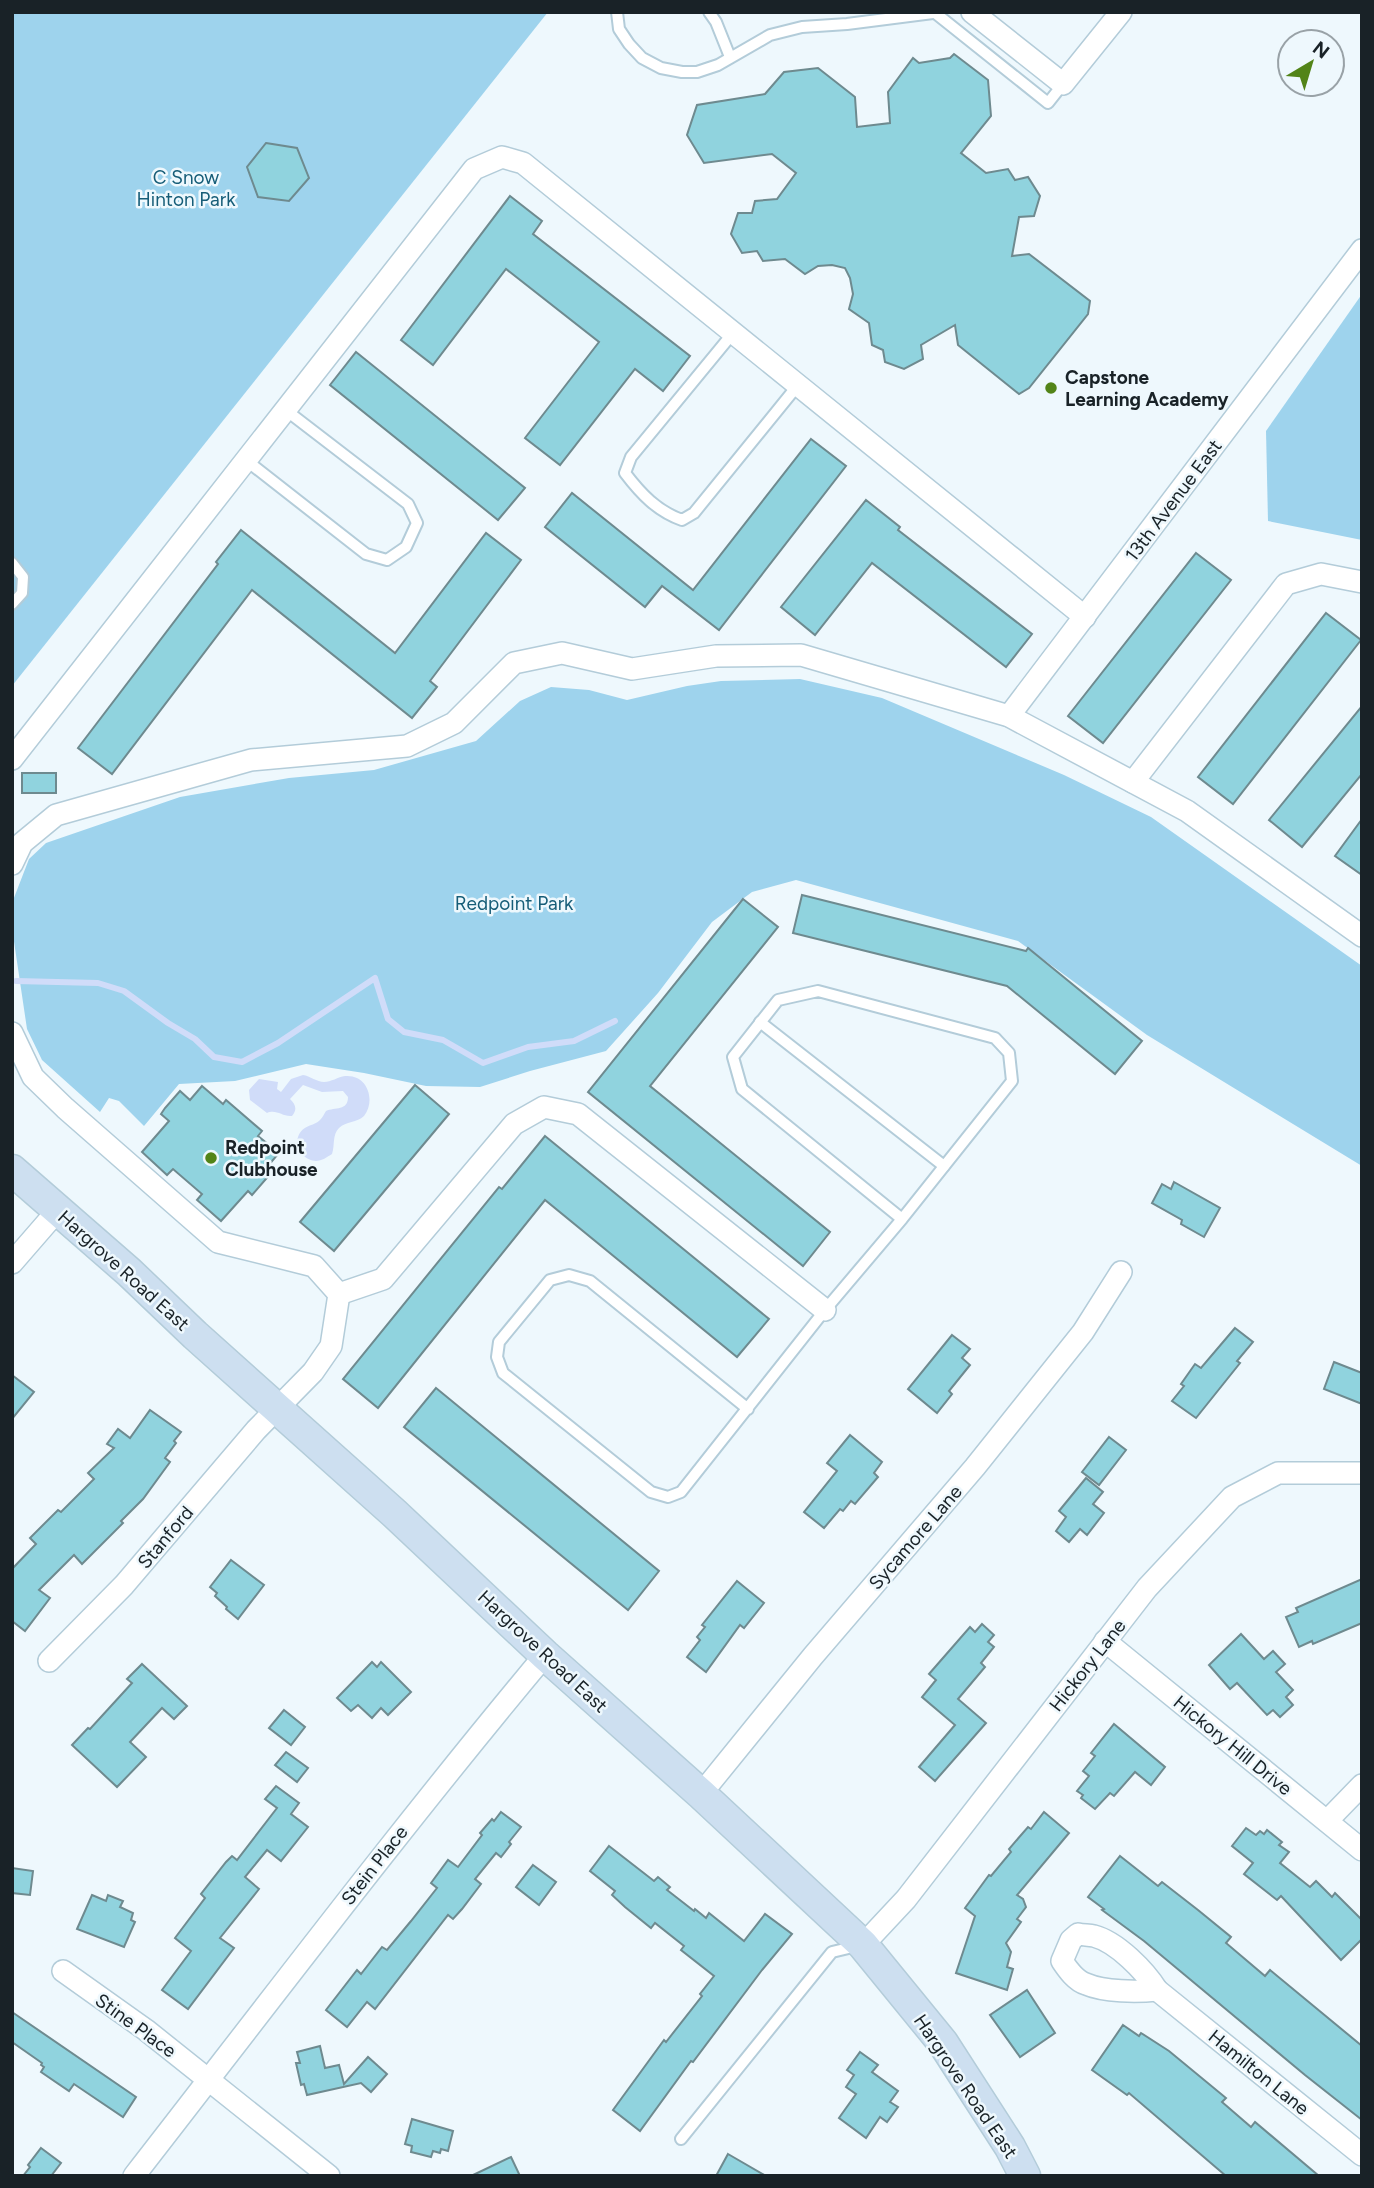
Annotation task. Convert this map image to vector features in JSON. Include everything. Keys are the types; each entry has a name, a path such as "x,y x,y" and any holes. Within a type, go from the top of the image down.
{"main road":[{"name":"Hargrove Road East","path":"12,1170 129,1272 195,1335 438,1553 545,1655 701,1794 863,1945 943,2043 1010,2147 1025,2176"}],"street":[{"path":"972,12 1063,84 1121,12"},
{"path":"12,759 474,169 502,157 523,163 1085,617"},
{"name":"13th Avenue East","path":"1010,716 1362,250"},
{"path":"1133,782 1286,584 1321,574 1362,582"},
{"path":"12,864 17,840 56,815 251,760 407,746 454,723 514,663 562,653 632,669 716,656 801,655 1010,716 1187,811 1362,936"},
{"path":"12,1033 33,1077 218,1242 314,1266 339,1294 383,1279 514,1125 544,1107 578,1114 825,1310"},
{"path":"12,1263 58,1210"},
{"name":"Sycamore Lane","path":"701,1794 813,1656 975,1467 1083,1332 1121,1272"},
{"name":"Stanford","path":"49,1661 124,1585 277,1408 313,1372 331,1346 339,1294"},
{"name":"Hickory Lane","path":"863,1945 906,1899 1147,1588 1232,1497 1278,1473 1362,1473"},
{"name":"Hickory Hill Drive","path":"1105,1641 1362,1850"},
{"name":"Stein Place","path":"134,2176 408,1822 545,1655"},
{"path":"1327,1821 1362,1785"},
{"name":"Stine Place","path":"63,1971 145,2030 328,2176"},
{"name":"Hamilton Lane","path":"1157,1990 1362,2155"}],"lane":[{"path":"617,12 619,29 642,58 661,68 682,72 697,72 718,65 770,35 803,27 933,13 1048,103 1063,84"},
{"path":"709,12 716,22 730,57"},
{"path":"733,333 631,457 625,473 637,489 666,514 682,520 694,513 798,384"},
{"path":"247,461 366,554 387,560 406,547 417,523 408,504 287,411"},
{"path":"12,563 23,577 22,593 12,604"},
{"path":"748,1409 590,1281 569,1275 550,1280 499,1342 497,1357 503,1373 651,1492 668,1497 681,1492 748,1409 825,1310 902,1219 1012,1080 1009,1053 996,1038 817,991 778,1000 733,1057 742,1089 902,1219"},
{"path":"760,1022 944,1166"},
{"path":"681,2139 832,1952 863,1945"}],"green space":[{"name":"C Snow Hinton Park","path":"12,12 548,12 12,686"},
{"path":"1362,294 1362,540 1268,521 1266,431"},
{"name":"Redpoint Park","path":"800,679 882,698 1064,775 1151,817 1362,966 1362,1166 1147,1035 1018,941 796,880 752,892 712,922 658,993 606,1051 480,1087 426,1086 306,1064 235,1081 179,1084 144,1126 119,1101 109,1098 100,1112 42,1060 27,1029 12,928 12,903 29,859 46,843 180,797 289,778 374,770 476,741 520,701 551,687 589,690 627,700 721,681"}],"shaded area":[{"path":"303,1075 324,1082 345,1076 353,1077 359,1079 368,1090 368,1110 364,1116 339,1128 334,1137 332,1154 318,1161 308,1159 301,1153 298,1137 305,1128 320,1120 326,1111 346,1105 348,1097 343,1091 322,1092 303,1085 290,1099 295,1107 292,1116 267,1113 250,1100 249,1090 259,1079 278,1082 277,1089 281,1092 291,1079"}],"building":[{"path":"954,54 988,80 991,116 961,153 986,173 1008,169 1015,180 1028,177 1040,196 1034,216 1019,217 1012,256 1029,254 1090,301 1088,314 1029,388 1019,394 958,345 955,325 921,345 923,359 904,369 885,362 883,350 872,345 869,323 849,309 853,294 845,268 818,266 805,274 785,259 763,261 757,251 742,253 731,234 738,213 752,213 755,201 777,199 796,173 772,154 704,163 687,135 697,105 765,94 784,72 818,68 855,97 857,127 890,123 888,92 913,58 919,63 950,58"},
{"path":"266,143 297,148 309,178 289,201 258,197 247,167"},
{"path":"510,196 542,221 533,234 690,356 663,391 635,369 560,465 525,438 599,342 506,269 433,365 401,340"},
{"path":"356,352 525,488 498,520 330,385"},
{"path":"811,439 846,466 719,630 662,586 645,607 545,527 572,493 693,590"},
{"path":"866,500 900,527 898,530 1032,634 1006,667 872,563 815,635 781,607"},
{"path":"241,530 395,653 486,533 521,560 430,681 437,687 412,718 252,590 112,774 78,748"},
{"path":"1196,553 1231,580 1103,743 1068,716"},
{"path":"1326,613 1361,640 1233,804 1198,777"},
{"path":"1362,706 1362,774 1302,847 1269,820"},
{"path":"22,773 56,773 56,793 22,793"},
{"path":"1362,819 1362,875 1335,856"},
{"path":"802,895 1026,951 1028,948 1142,1041 1115,1074 1007,986 793,933"},
{"path":"743,899 778,927 650,1086 830,1232 803,1266 588,1092"},
{"path":"415,1085 449,1114 334,1251 300,1222"},
{"name":"Redpoint Clubhouse","path":"202,1086 223,1104 226,1100 262,1131 258,1136 279,1153 267,1167 272,1172 252,1195 248,1191 221,1221 197,1200 202,1194 173,1169 167,1175 142,1152 169,1121 161,1114 180,1091 190,1100"},
{"path":"545,1136 769,1319 737,1357 545,1200 378,1408 343,1379 499,1187 502,1189"},
{"path":"1174,1182 1220,1208 1204,1237 1181,1224 1182,1220 1152,1203 1162,1184 1171,1189"},
{"path":"1235,1328 1253,1342 1237,1361 1240,1363 1196,1418 1172,1401 1184,1386 1181,1384 1195,1364 1201,1368"},
{"path":"952,1335 970,1349 962,1358 970,1365 949,1391 952,1394 937,1413 908,1389"},
{"path":"1334,1362 1362,1373 1362,1404 1324,1389"},
{"path":"12,1375 34,1392 12,1419"},
{"path":"436,1388 659,1571 628,1610 404,1427"},
{"path":"150,1410 181,1432 165,1458 170,1462 143,1499 121,1521 123,1523 82,1564 74,1555 39,1590 50,1598 25,1631 12,1621 12,1569 36,1544 30,1538 94,1479 88,1473 114,1448 107,1444 118,1429 130,1438"},
{"path":"850,1435 882,1462 874,1473 878,1477 855,1504 851,1501 843,1511 840,1509 824,1528 804,1512 837,1471 827,1463"},
{"path":"1109,1437 1126,1450 1099,1485 1082,1472"},
{"path":"1086,1478 1103,1492 1093,1504 1104,1513 1087,1535 1080,1529 1069,1542 1056,1531 1066,1517 1059,1511"},
{"path":"231,1560 264,1585 238,1619 226,1609 215,1596 217,1593 210,1587"},
{"path":"1362,1579 1362,1623 1313,1644 1312,1641 1299,1647 1286,1617 1298,1612 1296,1608"},
{"path":"737,1581 764,1603 744,1628 740,1625 706,1672 687,1657 700,1640 697,1637 705,1627 702,1625"},
{"path":"982,1624 994,1635 988,1642 994,1647 981,1663 985,1667 958,1699 986,1723 935,1781 919,1767 955,1725 922,1697 936,1680 929,1674 970,1627 975,1632"},
{"path":"1241,1634 1264,1659 1273,1651 1285,1664 1276,1672 1293,1690 1286,1697 1293,1705 1280,1717 1273,1710 1267,1715 1237,1683 1230,1689 1209,1665"},
{"path":"372,1662 377,1667 381,1662 411,1692 388,1715 381,1708 372,1718 358,1705 351,1711 337,1698"},
{"path":"142,1664 187,1706 174,1719 162,1708 130,1742 146,1757 117,1787 72,1745 132,1683 127,1679"},
{"path":"284,1710 305,1727 291,1745 269,1728"},
{"path":"1114,1724 1165,1767 1151,1785 1135,1772 1114,1796 1110,1793 1095,1809 1081,1798 1083,1795 1077,1791 1089,1776 1083,1771 1095,1756 1091,1753"},
{"path":"286,1752 308,1768 297,1782 275,1765"},
{"path":"276,1786 299,1803 291,1814 308,1827 281,1861 267,1850 245,1877 259,1889 220,1938 234,1948 188,2009 162,1990 191,1951 175,1938 205,1898 201,1894 226,1862 232,1856 237,1860 277,1808 265,1799"},
{"path":"501,1812 521,1827 509,1842 511,1844 501,1857 496,1853 475,1879 481,1884 462,1909 453,1919 448,1915 375,2009 367,2002 347,2027 326,2010 357,1970 361,1974 382,1947 387,1950 411,1921 437,1888 431,1883 448,1860 458,1867 482,1835 480,1833"},
{"path":"1044,1812 1069,1833 1017,1895 1023,1899 1026,1907 1017,1919 1021,1922 1006,1943 1011,1952 1007,1967 1013,1969 1007,1990 956,1973 975,1916 965,1908 989,1875 991,1876 1011,1852 1009,1849 1028,1827 1031,1829"},
{"path":"1246,1828 1256,1835 1260,1831 1264,1834 1267,1830 1282,1842 1279,1845 1289,1852 1280,1863 1310,1887 1316,1881 1332,1897 1335,1893 1362,1920 1362,1939 1341,1960 1281,1896 1277,1900 1244,1874 1253,1863 1232,1846"},
{"path":"609,1846 654,1881 658,1877 670,1887 667,1890 694,1911 695,1909 706,1918 709,1913 744,1941 765,1914 792,1934 693,2062 691,2061 640,2131 613,2110 664,2040 666,2042 702,1996 700,1994 714,1976 681,1950 684,1946 655,1923 651,1928 625,1907 612,1895 615,1891 590,1871"},
{"path":"1120,1856 1158,1886 1162,1882 1198,1910 1231,1937 1226,1943 1265,1976 1270,1970 1362,2046 1362,2120 1088,1897"},
{"path":"533,1865 556,1882 539,1905 516,1887"},
{"path":"12,1868 33,1871 30,1895 12,1893"},
{"path":"92,1895 106,1901 108,1895 123,1901 120,1907 133,1913 131,1920 135,1922 124,1947 77,1929"},
{"path":"1027,1990 1055,2033 1020,2057 990,2015"},
{"path":"12,2012 136,2097 123,2117 74,2084 69,2091 41,2072 44,2067 42,2063 12,2042"},
{"path":"1123,2025 1169,2051 1226,2098 1222,2102 1251,2127 1255,2122 1319,2176 1226,2176 1129,2093 1127,2095 1092,2070"},
{"path":"320,2046 325,2068 339,2065 344,2084 368,2057 387,2074 371,2092 361,2083 307,2095 304,2084 301,2085 296,2063 300,2063 297,2052"},
{"path":"860,2052 878,2065 872,2072 898,2091 890,2102 898,2107 887,2122 880,2117 866,2138 839,2118 856,2094 846,2087 854,2075 847,2070"},
{"path":"412,2119 453,2131 448,2151 433,2151 431,2157 411,2152 412,2146 405,2144"},
{"path":"41,2148 61,2163 51,2176 23,2176 30,2167 28,2165"},
{"path":"728,2154 766,2176 716,2176"},
{"path":"511,2157 520,2176 471,2176"}],"waterway":[{"path":"16,981 98,983 124,991 195,1039 214,1057 242,1062 278,1043 375,978 388,1019 404,1032 443,1040 483,1063 528,1047 574,1041 615,1021"}],"place":[{"name":"Capstone Learning Academy","path":"1051,388"},
{"name":"Redpoint Clubhouse","path":"211,1158"}]}
